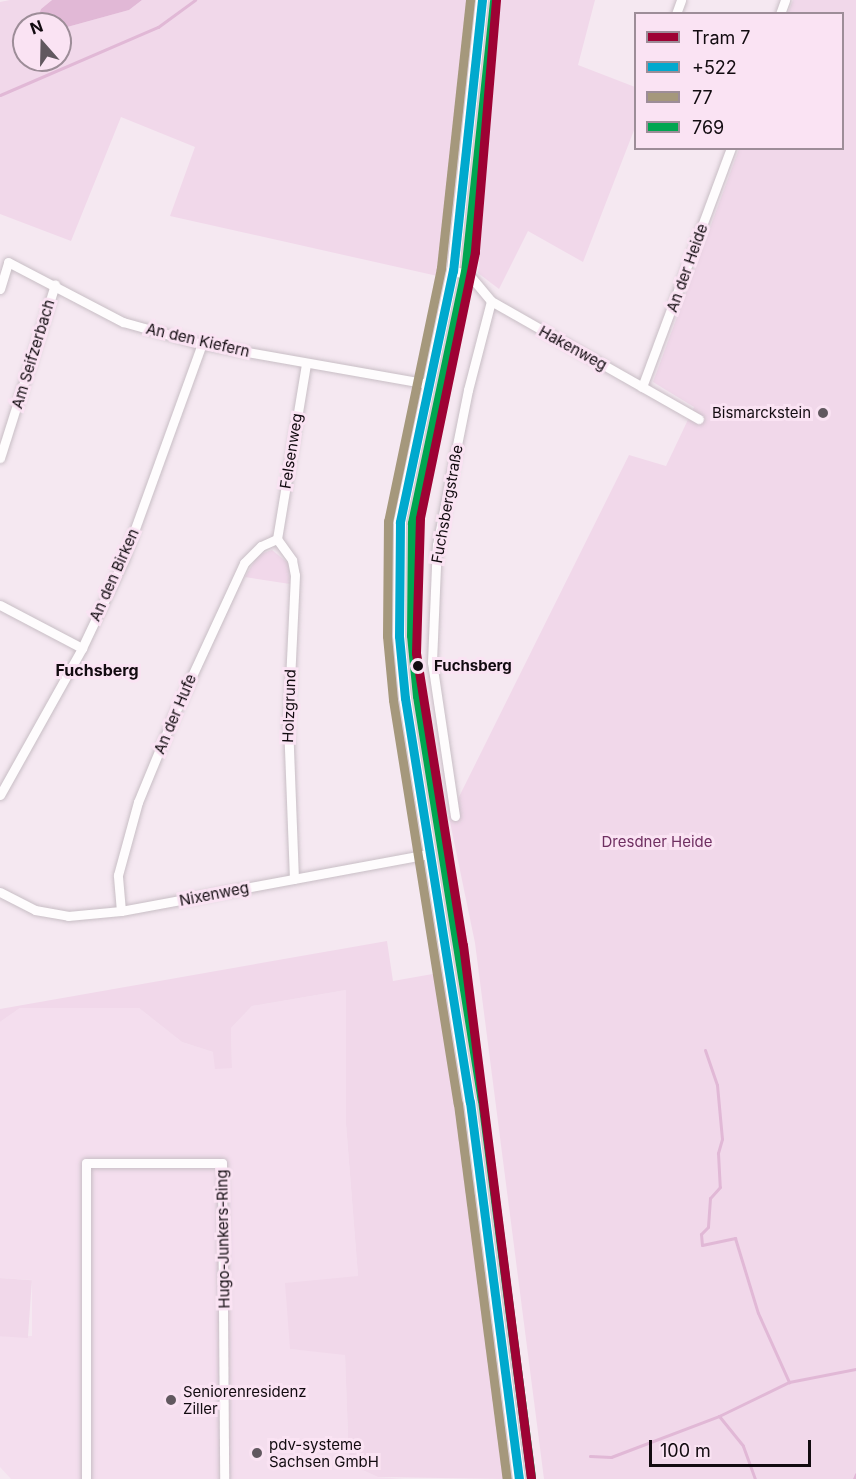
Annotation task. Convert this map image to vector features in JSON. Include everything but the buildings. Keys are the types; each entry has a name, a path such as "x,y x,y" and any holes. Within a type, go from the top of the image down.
{"main road":[{"path":"482,0 453,270 400,522 399,636 430,854 471,1102 519,1479"}],"street":[{"name":"An der Heide","path":"642,387 730,150"},
{"name":"An den Kiefern","path":"0,289 8,262 123,322 202,344 429,384"},
{"name":"Hakenweg","path":"453,270 471,277 491,302 699,419"},
{"name":"Am Seifzerbach","path":"0,458 2,445 55,285"},
{"name":"Fuchsbergstraße","path":"455,816 432,662 437,544 468,390 491,302"},
{"name":"An den Birken","path":"0,795 82,648 124,559 202,344"},
{"name":"Felsenweg","path":"277,539 306,363"},
{"name":"Holzgrund","path":"277,539 292,560 295,575 288,723 294,879"},
{"name":"An der Hufe","path":"121,911 118,875 138,802 168,728 244,563 261,546 277,539"},
{"path":"0,605 82,648"},
{"name":"Nixenweg","path":"0,892 35,910 68,916 121,911 430,854"},
{"name":"Hugo-Junkers-Ring","path":"86,1479 86,1163 204,1162 222,1162 224,1479"}],"shaded area":[{"path":"52,0 142,0 129,10 72,26 72,12 40,12"},
{"path":"346,990 346,1124 358,1276 290,1349 345,1354 349,1464 378,1477 404,1479 11,1479 0,1467 0,1336 32,1336 32,1280 0,1278 0,1022 20,1008 139,1008 182,1042 213,1052 232,1067 231,1028 252,1006"}],"green space":[{"path":"52,0 41,12 12,12 12,72 72,72 72,26 129,10 142,0 471,0 442,277 170,216 195,147 121,117 71,241 0,214 0,2"},
{"path":"501,0 595,0 578,65 634,87 634,130 583,262 528,231 499,289 478,273"},
{"name":"Dresdner Heide","path":"793,0 856,0 856,1479 544,1479 475,943 449,817 629,455 666,466 694,407 653,382 739,150 844,150 844,12 788,12"},
{"path":"272,550 289,564 290,584 245,577 258,555"},
{"path":"387,941 393,981 444,972 503,1479 378,1477 349,1464 345,1355 290,1349 285,1283 358,1276 346,1124 346,990 252,1006 231,1028 232,1068 215,1069 213,1052 182,1042 139,1008 20,1008 0,1022 0,1009"},
{"path":"0,1278 32,1280 28,1338 0,1336"}],"waterway":[{"path":"0,95 158,27 195,0"},
{"path":"705,1050 717,1085 722,1139 718,1153 720,1187 710,1198 708,1227 701,1234 702,1245 735,1238 758,1313 789,1382"},
{"path":"590,1456 611,1457 719,1416 789,1382 856,1369"},
{"path":"719,1416 743,1446 755,1479"},
{"path":"854,1479 856,1474"}],"tram line":[{"name":"7","path":"496,0 475,252 420,518 416,653 463,945 531,1479"}],"transit line":[{"name":"77","path":"470,0 441,268 388,521 387,636 393,700 458,1104 507,1479"},
{"name":"+522","path":"482,0 453,270 400,522 399,636 405,698 470,1102 519,1479"},
{"name":"769","path":"494,1 465,271 412,523 411,635 417,696 482,1100 531,1477"}],"place":[{"name":"Bismarckstein","path":"823,413"},
{"name":"Fuchsberg","path":"418,666"},
{"name":"Seniorenresidenz Ziller","path":"171,1400"},
{"name":"pdv-systeme Sachsen GmbH","path":"257,1453"}],"district":[{"name":"Fuchsberg","path":"97,670"}]}
